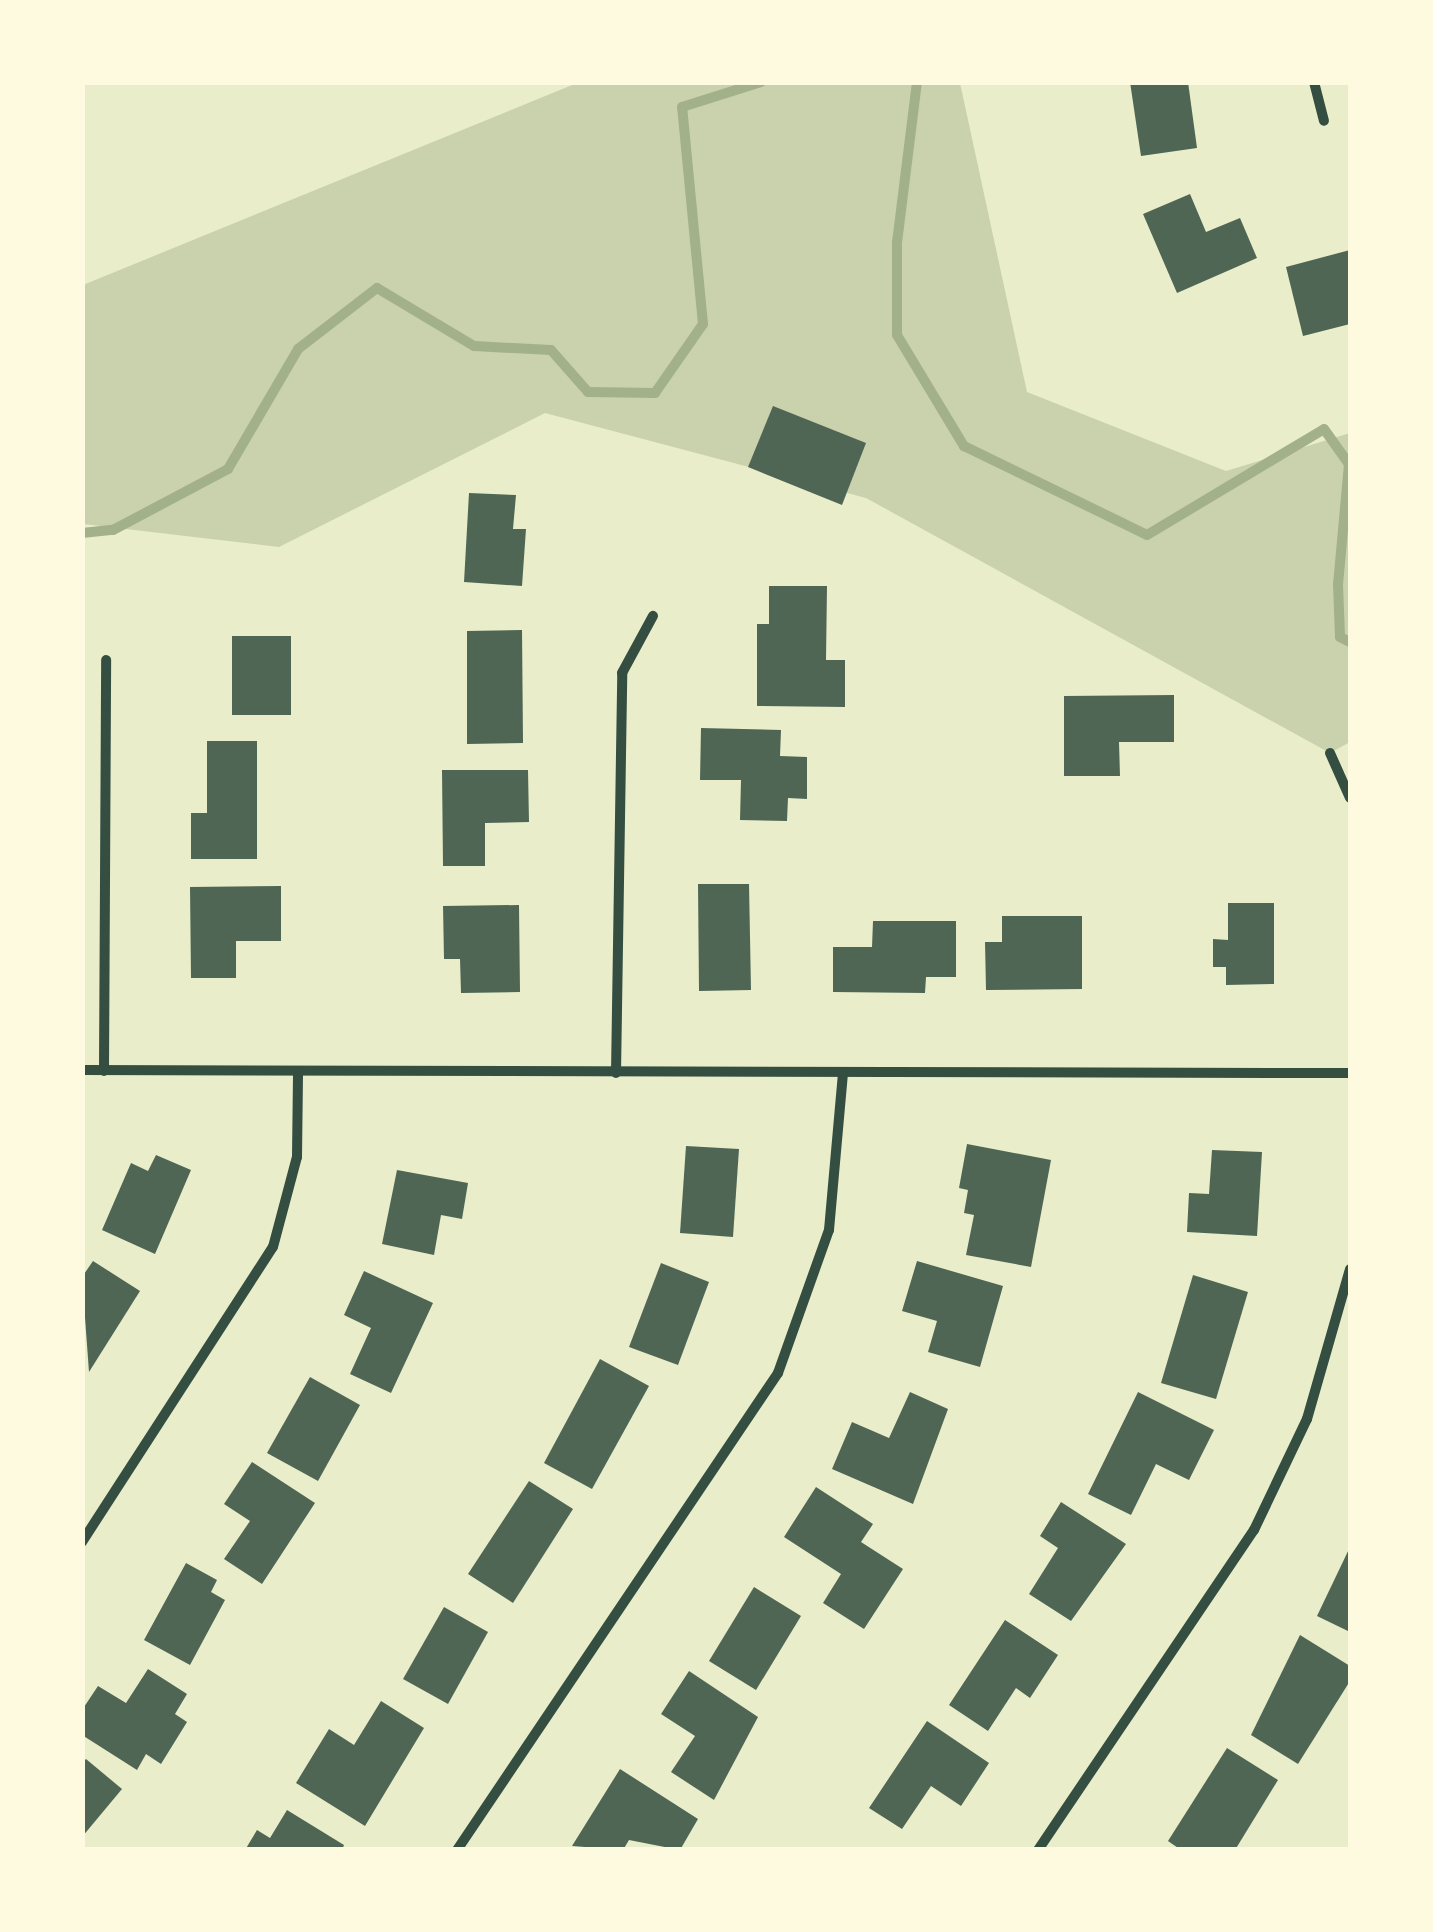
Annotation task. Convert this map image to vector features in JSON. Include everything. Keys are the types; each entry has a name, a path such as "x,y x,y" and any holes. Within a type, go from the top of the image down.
{"street":[{"path":"1314,82 1324,121"},
{"path":"616,1074 622,673 652,616"},
{"path":"104,1070 106,660"},
{"path":"1330,753 1350,798"},
{"path":"82,1070 1350,1073"},
{"path":"82,1542 273,1247 297,1156 298,1072"},
{"path":"457,1850 778,1373 829,1230 843,1074"},
{"path":"1038,1850 1254,1530 1308,1418 1350,1269"}],"green space":[{"path":"577,83 960,83 1027,392 1226,471 1350,433 1350,742 1330,753 866,498 545,413 279,547 83,524 83,285"}],"building":[{"path":"1130,82 1188,82 1197,148 1141,156"},
{"path":"1190,194 1206,232 1240,218 1257,258 1177,293 1143,214"},
{"path":"1350,250 1350,324 1303,336 1286,267"},
{"path":"773,406 866,443 842,505 748,467"},
{"path":"469,493 516,495 513,529 526,529 522,586 464,582"},
{"path":"769,586 827,586 826,660 845,660 845,707 757,706 757,624 769,624"},
{"path":"522,630 523,743 467,744 467,631"},
{"path":"232,636 291,636 291,715 232,715"},
{"path":"1174,695 1174,742 1119,742 1120,776 1064,776 1064,696"},
{"path":"701,728 781,730 780,756 807,757 807,799 788,798 787,821 740,820 741,780 700,780"},
{"path":"207,741 257,741 257,859 191,859 191,813 207,813"},
{"path":"442,770 528,770 529,822 485,823 485,866 443,866"},
{"path":"698,884 749,884 751,990 699,991"},
{"path":"281,886 281,941 236,941 236,978 191,978 190,887"},
{"path":"1228,903 1274,903 1274,984 1226,985 1226,967 1213,967 1213,939 1228,940"},
{"path":"519,905 520,992 461,993 460,959 444,959 443,906"},
{"path":"1002,916 1082,916 1082,989 986,990 985,942 1002,942"},
{"path":"873,921 956,921 956,977 926,977 925,993 833,992 833,947 872,947"},
{"path":"967,1144 1051,1160 1031,1267 966,1255 974,1215 964,1213 968,1190 959,1188"},
{"path":"686,1146 739,1149 733,1237 680,1233"},
{"path":"1212,1150 1262,1152 1257,1236 1187,1232 1189,1193 1209,1194"},
{"path":"156,1155 191,1170 155,1254 102,1230 131,1163 148,1171"},
{"path":"397,1170 468,1183 462,1219 441,1215 434,1255 382,1244"},
{"path":"93,1261 140,1291 89,1372 82,1277"},
{"path":"917,1261 1003,1286 980,1367 928,1352 937,1321 902,1311"},
{"path":"661,1263 709,1282 678,1365 629,1347"},
{"path":"364,1271 433,1303 391,1393 350,1374 371,1328 344,1315"},
{"path":"1193,1275 1248,1292 1216,1399 1161,1383"},
{"path":"600,1359 649,1386 592,1489 544,1463"},
{"path":"310,1377 360,1405 318,1481 267,1453"},
{"path":"910,1392 948,1409 913,1504 832,1469 852,1422 889,1438"},
{"path":"1138,1392 1214,1430 1189,1480 1156,1464 1131,1515 1088,1494"},
{"path":"252,1462 315,1503 262,1584 224,1559 250,1521 224,1504"},
{"path":"529,1481 573,1509 513,1603 468,1574"},
{"path":"816,1487 873,1524 861,1542 903,1569 864,1629 823,1603 841,1574 784,1537"},
{"path":"1061,1502 1126,1544 1071,1621 1029,1594 1058,1548 1040,1536"},
{"path":"1350,1547 1350,1632 1317,1616"},
{"path":"186,1563 217,1580 211,1592 225,1600 190,1665 144,1640"},
{"path":"754,1587 801,1616 756,1690 709,1661"},
{"path":"444,1607 488,1632 448,1704 403,1679"},
{"path":"1005,1620 1058,1655 1030,1698 1016,1688 988,1731 949,1705"},
{"path":"1300,1635 1350,1666 1350,1681 1298,1764 1251,1735"},
{"path":"148,1669 187,1694 175,1714 187,1722 161,1764 146,1754 137,1770 82,1735 82,1710 98,1686 126,1703"},
{"path":"689,1671 758,1717 714,1800 671,1772 695,1736 661,1714"},
{"path":"381,1701 424,1728 365,1826 296,1783 329,1729 354,1745"},
{"path":"927,1721 989,1763 961,1806 931,1786 902,1829 869,1808"},
{"path":"1227,1748 1278,1780 1235,1850 1181,1850 1168,1841"},
{"path":"86,1759 122,1789 82,1837 82,1763"},
{"path":"620,1769 698,1819 680,1850 629,1840 623,1850 572,1846"},
{"path":"287,1810 344,1845 342,1850 245,1850 257,1830 270,1838"}],"waterway":[{"path":"82,533 113,530 228,469 298,349 377,288 474,346 551,350 588,392 655,393 703,324 682,107 761,82"},
{"path":"917,82 897,242 897,335 964,446 1147,535 1324,429 1349,464 1338,584 1340,637 1350,642"}]}
